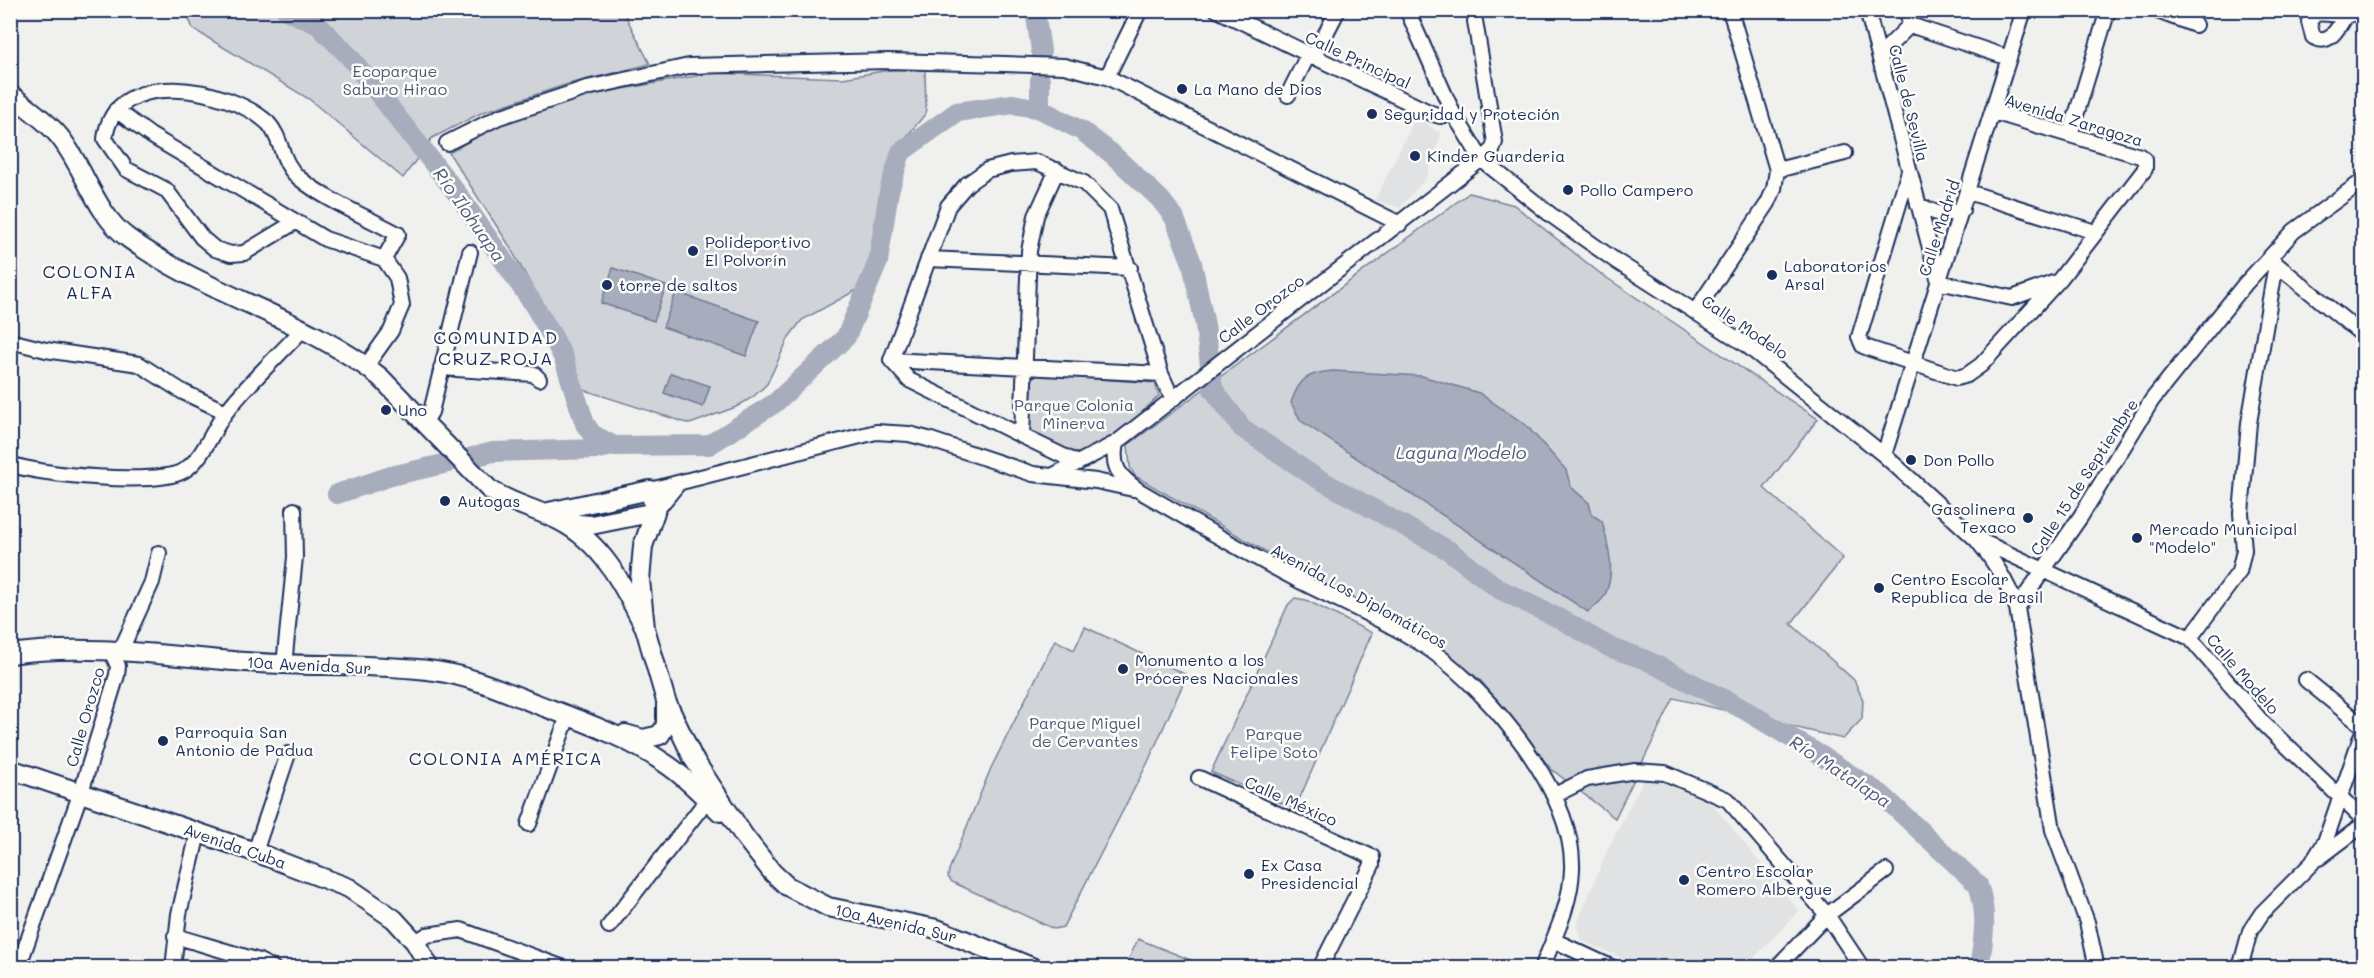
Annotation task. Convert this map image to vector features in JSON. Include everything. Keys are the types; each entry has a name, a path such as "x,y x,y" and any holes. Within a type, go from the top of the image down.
{"main road":[{"path":"10,94 59,136 104,209 125,236 161,260 304,328 366,366 425,422 489,489 506,500 544,513 564,523 600,552 612,566 645,628"},
{"path":"544,513 650,490 655,512 647,528 640,564 645,628 666,701"},
{"path":"564,523 591,525 655,512"},
{"name":"10a Avenida Sur","path":"10,654 41,650 115,652 437,672 495,687 599,727 643,739 655,738 666,725 666,701"},
{"name":"10a Avenida Sur","path":"666,701 693,758 744,836 779,879 815,901 842,912 938,929 997,960 1034,968"},
{"name":"10a Avenida Sur","path":"599,727 663,762 744,836"},
{"name":"Avenida Cuba","path":"10,769 255,852 357,892 394,919 415,942 430,968"}],"street":[{"path":"1107,77 1140,10"},
{"name":"Calle Principal","path":"1216,10 1431,113 1440,116 1454,112"},
{"path":"1288,95 1338,10"},
{"path":"1407,10 1454,112 1482,160 1492,151 1495,142 1474,21"},
{"path":"1695,312 1768,203 1774,189 1777,170 1730,10"},
{"name":"Calle de Sevilla","path":"1867,10 1939,282"},
{"path":"1907,10 1910,25"},
{"name":"Calle Madrid","path":"1884,455 2024,10"},
{"path":"2070,135 2108,10"},
{"path":"2155,10 2195,25"},
{"path":"2345,16 2361,10"},
{"path":"1880,55 1910,25"},
{"path":"1910,25 2009,58"},
{"path":"447,143 499,117 586,88 689,66 900,61 1064,66 1107,77 1400,224"},
{"path":"295,222 244,253 231,254 215,249 202,238 166,190 126,169 105,139 107,124 116,110 150,91 174,88 223,97 268,123 279,142 283,159 297,177 398,234 384,259"},
{"path":"116,110 150,135 325,239 384,259 397,278 402,305 391,331 366,366"},
{"name":"Avenida Zaragoza","path":"1993,112 2140,156 2145,160 2145,169 2096,232"},
{"path":"1777,170 1845,153"},
{"name":"Calle Orozco","path":"1054,475 1116,443 1482,160"},
{"name":"Calle Modelo","path":"1482,160 1551,215 1745,344 1884,455 1976,539 2000,571 2017,608"},
{"path":"891,360 948,206 967,184 987,171 1011,164 1037,162 1084,183 1110,209 1161,374 1172,398"},
{"path":"1022,436 1029,264 1036,216 1057,170"},
{"path":"1909,171 1859,337 1863,346 1957,378 1967,375 1981,365 2060,279 2096,232 1968,192"},
{"name":"Calle 15 de Septiembre","path":"2017,608 2081,516 2152,400 2302,225 2364,180"},
{"path":"1918,205 1939,214 1962,210"},
{"path":"425,422 431,412 470,252"},
{"path":"928,259 1130,268"},
{"path":"2272,260 2364,336"},
{"path":"2190,638 2239,572 2243,562 2241,513 2248,423 2272,260"},
{"path":"1939,282 2012,298 2060,279"},
{"path":"10,464 36,471 105,478 152,477 181,473 196,458 226,412 304,328"},
{"path":"10,341 46,351 139,364 183,392 226,412"},
{"path":"891,360 1161,374"},
{"path":"891,360 909,380 1078,462"},
{"path":"441,368 534,374 539,379"},
{"name":"Avenida Los Diplomáticos","path":"650,490 677,485 876,432 909,434 1016,469 1138,490"},
{"name":"Avenida Los Diplomáticos","path":"1116,443 1113,457 1119,476 1138,490 1292,577 1431,650 1483,696 1537,765 1556,795 1570,837 1572,867 1570,896 1542,968"},
{"path":"655,512 677,485"},
{"path":"284,664 295,557 294,510"},
{"name":"Calle Modelo","path":"1976,539 2190,638 2263,723 2364,822"},
{"path":"115,652 152,582 159,553"},
{"path":"2017,608 2053,830 2087,922 2097,968"},
{"name":"Calle Orozco","path":"18,968 81,792 117,675 115,652"},
{"path":"2306,680 2364,728 2331,830 2312,863"},
{"path":"529,824 568,716"},
{"path":"255,852 288,754"},
{"path":"1556,795 1587,778 1635,771 1665,773 1728,800 1827,915 1861,967"},
{"name":"Calle México","path":"1199,778 1369,854 1373,860 1320,968"},
{"path":"609,926 707,800"},
{"path":"2240,968 2250,931 2262,913 2312,863 2364,822"},
{"path":"173,968 175,936 198,833"},
{"path":"1776,968 1827,915 1886,871"},
{"path":"415,942 427,935 461,930 564,968"},
{"path":"175,936 259,961 273,968"},
{"path":"1553,940 1613,968"}],"shaded area":[{"name":"Kinder Guarderia","path":"1416,117 1441,134 1426,178 1400,208 1375,200"},
{"name":"Centro Escolar Romero Albergue","path":"1644,779 1697,791 1713,805 1799,911 1745,967 1643,967 1583,941 1576,926 1608,849"}],"green space":[{"name":"Ecoparque Saburo Hirao","path":"186,11 623,11 650,64 568,84 483,112 432,138 403,178 309,99 193,29"},
{"name":"Polideportivo El Polvorín","path":"925,69 926,113 899,146 881,203 874,259 862,287 802,320 789,337 767,384 753,397 736,407 690,424 584,390 547,313 507,242 449,153 491,128 595,94 712,73 843,78 889,70"},
{"path":"1469,193 1514,205 1601,274 1818,419 1764,488 1843,558 1791,624 1854,680 1863,700 1862,719 1843,739 1674,698 1615,818 1551,769 1481,681 1435,643 1324,585 1135,476 1130,467 1128,445"},
{"name":"Parque Colonia Minerva","path":"1033,374 1155,383 1159,396 1107,442 1082,452 1070,453 1028,432"},
{"name":"Parque Felipe Soto","path":"1295,598 1306,600 1372,633 1295,809 1211,772 1288,605"},
{"name":"Parque Miguel de Cervantes","path":"1085,627 1187,675 1148,762 1063,927 1054,929 952,882 948,877 991,768 1055,640 1074,650"},
{"path":"1138,939 1208,967 1125,967"}],"water":[{"path":"613,268 666,286 654,321 601,303"},
{"path":"676,292 759,321 746,356 663,327"},
{"name":"Laguna Modelo","path":"1333,371 1422,376 1479,393 1526,425 1566,470 1571,487 1589,503 1592,515 1602,521 1608,548 1610,577 1602,599 1588,612 1301,421 1291,403 1297,388 1311,375"},
{"path":"671,373 710,386 703,407 664,393"}],"waterway":[{"name":"Río Ilohuapa","path":"286,10 318,25 349,56 459,196 532,302 553,337 564,359 585,424 592,434 614,446"},
{"path":"1035,10 1041,51"},
{"path":"1040,80 1040,109"},
{"name":"Río Matalapa","path":"469,458 493,452 598,449 614,446 709,445 775,403 846,337 878,262 889,191 901,152 957,112 1013,104 1040,109 1082,131 1111,153 1160,199 1174,217 1192,263 1205,325 1213,389 1242,428 1315,477 1448,550 1499,589 1566,622 1611,648 1644,659 1743,709 1882,795 1978,885 1984,915 1984,936 1979,968"},
{"path":"337,494 391,476 448,463"}],"place":[{"name":"La Mano de Dios","path":"1182,89"},
{"name":"Seguridad y Proteción","path":"1372,114"},
{"name":"Kinder Guarderia","path":"1415,156"},
{"name":"Pollo Campero","path":"1568,190"},
{"name":"Polideportivo El Polvorín","path":"693,251"},
{"name":"Laboratorios Arsal","path":"1772,275"},
{"name":"torre de saltos","path":"607,285"},
{"name":"Uno","path":"386,410"},
{"name":"Don Pollo","path":"1911,460"},
{"name":"Autogas","path":"445,501"},
{"name":"Gasolinera Texaco","path":"2028,518"},
{"name":"Mercado Municipal \"Modelo\"","path":"2137,538"},
{"name":"Centro Escolar Republica de Brasil","path":"1879,588"},
{"name":"Monumento a los Próceres Nacionales","path":"1123,669"},
{"name":"Parroquia San Antonio de Padua","path":"163,741"},
{"name":"Ex Casa Presidencial","path":"1249,874"},
{"name":"Centro Escolar Romero Albergue","path":"1684,880"}],"district":[{"name":"COLONIA ALFA","path":"90,282"},
{"name":"COMUNIDAD CRUZ ROJA","path":"496,348"},
{"name":"COLONIA AMÉRICA","path":"506,759"}]}
